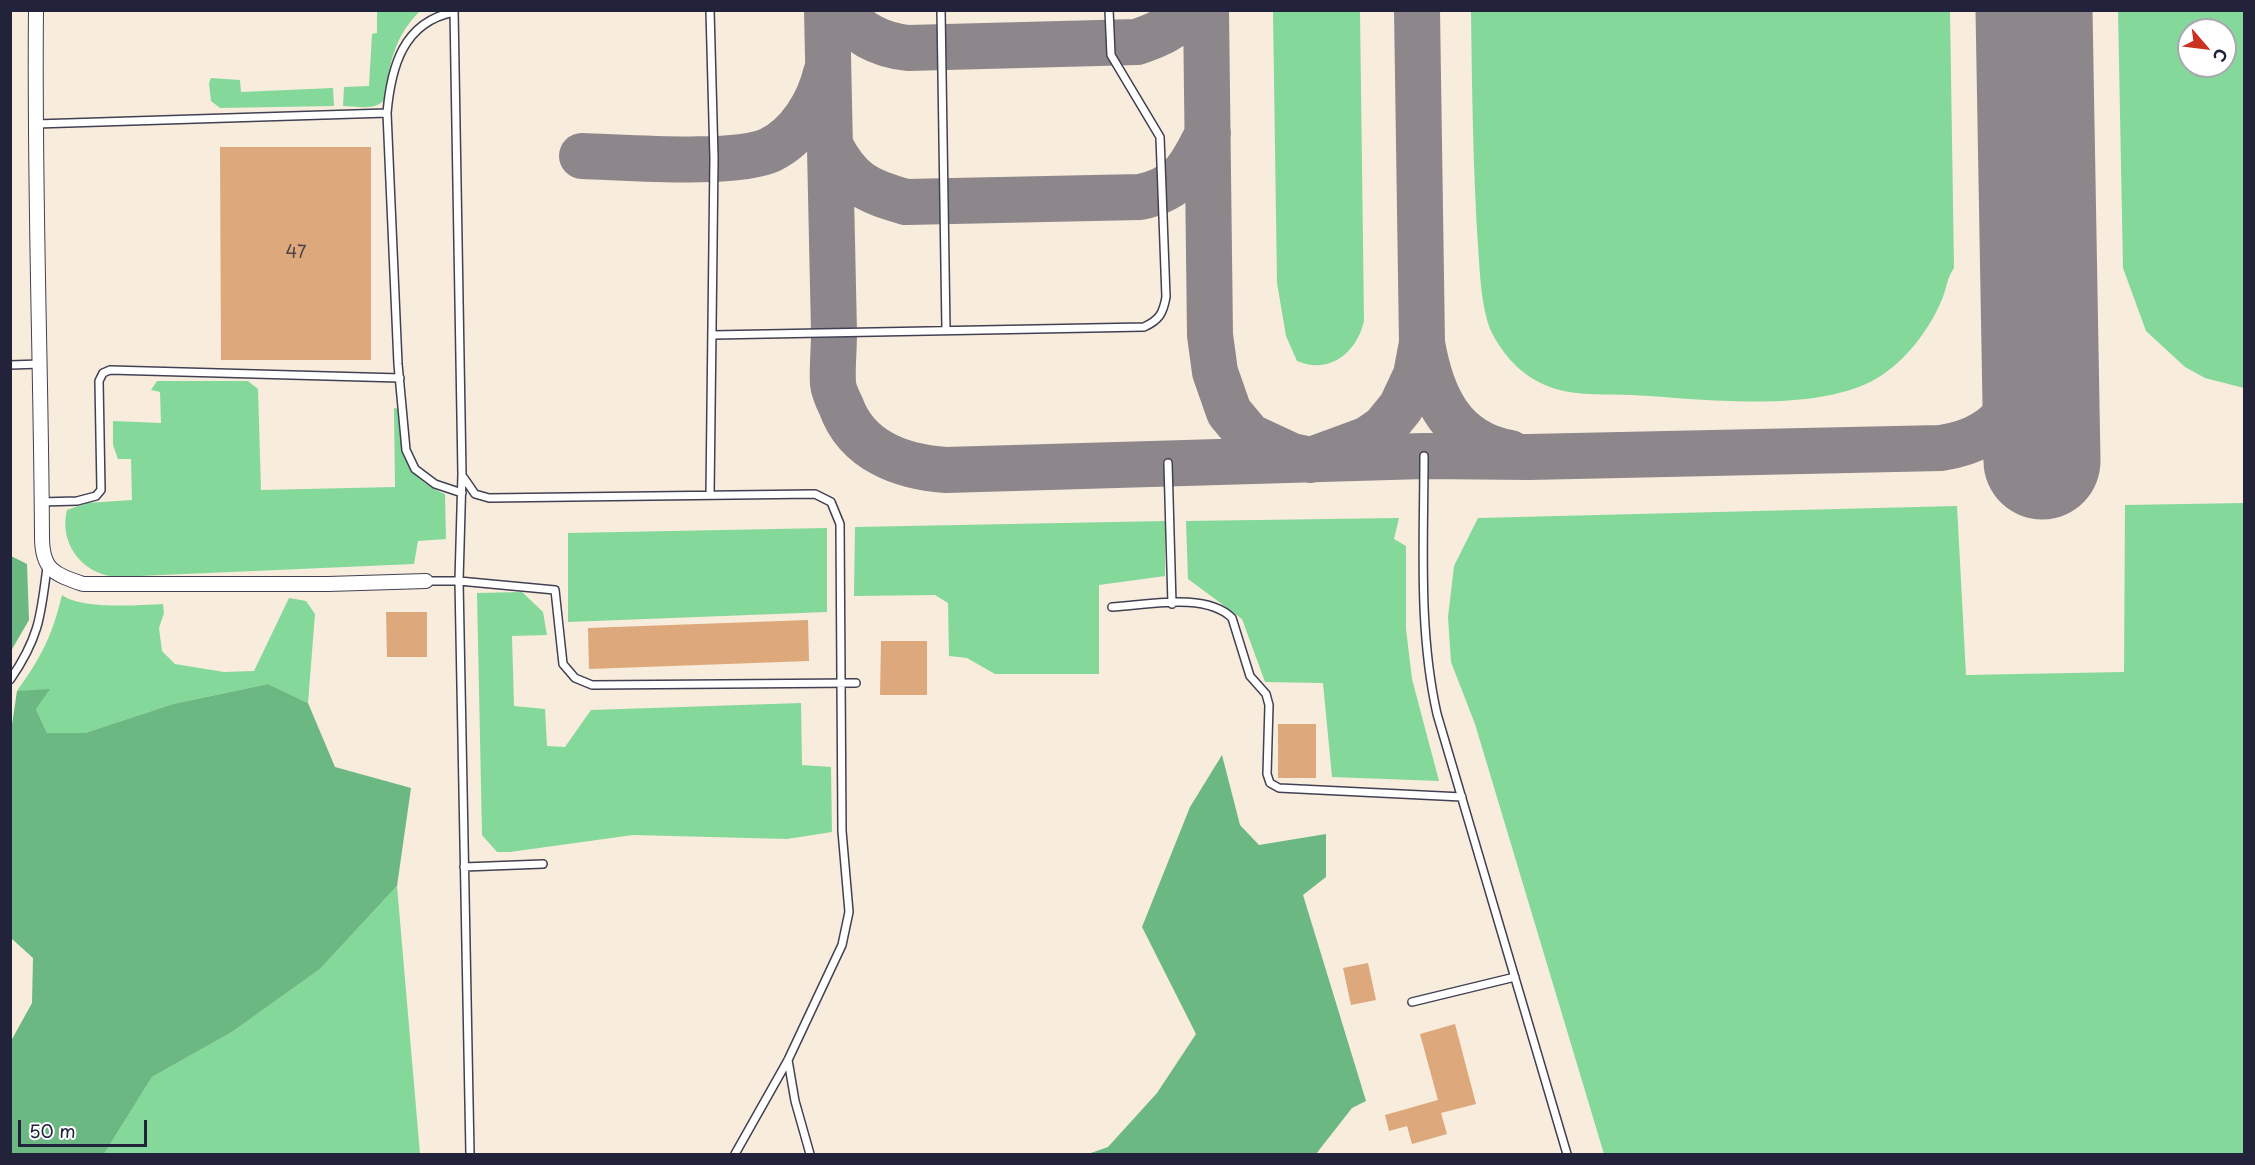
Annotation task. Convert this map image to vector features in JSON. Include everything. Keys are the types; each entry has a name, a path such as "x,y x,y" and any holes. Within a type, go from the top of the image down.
{"street":[{"path":"36,10 35,124 41,364 42,556 47,564 55,575 83,585 426,581"}],"lane":[{"path":"710,10 714,158 710,495"},
{"path":"941,10 946,330"},
{"path":"713,334 1144,327 1158,320 1164,310 1166,297 1161,137 1110,55 1109,10"},
{"path":"462,493 435,484 415,469 406,450 400,378 387,113 390,82 397,58 408,42 434,16 454,11 462,474 462,493 459,581 470,1155"},
{"path":"35,124 387,113"},
{"path":"10,365 41,364"},
{"path":"41,502 77,501 96,496 101,490 99,381 103,373 110,370 400,378"},
{"path":"1424,456 1424,636 1437,714 1568,1155"},
{"path":"1168,463 1172,603"},
{"path":"462,474 467,485 475,494 489,498 815,494 831,502 840,524 842,831 849,912 842,945 788,1060 735,1155"},
{"path":"10,680 34,641 42,609 47,564"},
{"path":"426,581 459,581 555,590 563,664 575,678 592,686 856,683"},
{"path":"1112,607 1202,602 1226,612 1232,618 1250,676 1266,694 1269,705 1267,774 1270,783 1279,788 1462,797"},
{"path":"464,867 543,864"},
{"path":"1412,1002 1515,977"},
{"path":"788,1060 795,1101 810,1155"}],"green space":[{"path":"377,11 420,11 398,42 391,63 384,100 371,107 343,106 344,87 369,86 372,34 377,33"},
{"path":"1273,11 1360,11 1364,321 1355,342 1348,351 1331,363 1320,365 1309,365 1297,361 1286,336 1277,283"},
{"path":"1471,11 1950,11 1954,268 1943,297 1926,330 1910,350 1882,375 1857,388 1828,396 1796,400 1762,402 1584,394 1556,389 1527,375 1512,362 1499,345 1489,326 1484,304 1475,187"},
{"path":"2118,11 2244,11 2244,388 2205,378 2185,367 2146,331 2123,268"},
{"path":"211,78 240,80 241,92 333,88 334,106 220,108 211,101 209,83"},
{"path":"157,381 248,381 258,389 261,490 395,487 394,408 399,409 404,449 413,470 431,487 445,494 446,539 418,541 414,564 125,576 106,575 92,570 77,557 68,540 65,520 67,510 87,503 132,500 131,459 118,459 113,445 113,421 161,423 160,392 151,390"},
{"path":"2244,503 2244,1154 1604,1154 1475,724 1451,662 1448,617 1454,566 1478,518 1957,506 1966,675 2124,672 2125,505"},
{"path":"1399,518 1394,539 1406,546 1406,629 1412,679 1439,781 1332,777 1323,683 1265,682 1242,619 1188,579 1186,521"},
{"path":"1165,521 1165,576 1099,585 1099,674 995,674 967,658 949,656 948,603 935,595 854,596 855,527"},
{"path":"827,528 827,612 568,622 568,533"},
{"path":"11,556 27,564 29,620 11,651"},
{"path":"522,592 543,612 547,635 512,636 514,706 545,709 547,746 565,747 591,710 801,703 802,765 831,767 832,832 787,839 633,835 497,852 482,835 477,593"},
{"path":"62,595 71,600 96,605 163,604 164,613 159,628 162,651 175,664 224,672 254,671 289,598 306,601 315,614 308,703 268,684 173,704 85,733 47,733 36,709 17,691 45,645"},
{"path":"268,684 308,703 335,767 411,788 397,886 320,969 232,1032 152,1077 104,1154 11,1154 11,1041 32,1003 33,958 11,938 10,738 17,691 50,689 36,709 47,733 85,733 173,704"},
{"path":"1222,755 1240,825 1259,845 1326,834 1326,877 1303,895 1366,1101 1352,1108 1316,1154 1088,1154 1108,1147 1157,1093 1196,1034 1142,927 1190,807"},
{"path":"397,886 420,1154 104,1154 152,1077 232,1032 320,969"}],"building":[{"path":"220,147 371,147 371,360 221,360"},
{"path":"386,612 427,612 427,657 387,657"},
{"path":"808,620 809,661 589,669 588,628"},
{"path":"881,641 927,641 927,695 880,695"},
{"path":"1278,724 1316,724 1316,778 1278,778"},
{"path":"1368,963 1376,1000 1351,1005 1343,968"},
{"path":"1455,1024 1476,1104 1441,1113 1447,1134 1412,1144 1407,1126 1389,1131 1385,1115 1438,1100 1420,1034"}],"taxiway":[{"path":"827,10 834,387 848,422 858,435 883,454 913,465 946,470 1424,456 1529,457 1941,448 1965,443 1984,434 2011,408 2028,372 2040,330"},
{"path":"841,10 854,26 870,37 908,48 1137,42 1171,26 1188,10"},
{"path":"1206,10 1210,335 1215,372 1229,412 1249,436 1292,456 1311,460 1368,439 1384,428 1401,407 1416,375 1422,343 1431,381 1447,414 1473,439 1490,448 1510,453"},
{"path":"1417,10 1422,343"},
{"path":"582,156 707,159 754,155 770,150 790,136 806,118 818,96 826,73"},
{"path":"830,145 844,168 861,184 880,194 906,202 1140,197 1165,189 1183,175 1196,157 1208,133"}],"runway":[{"path":"2034,10 2042,461"}]}
